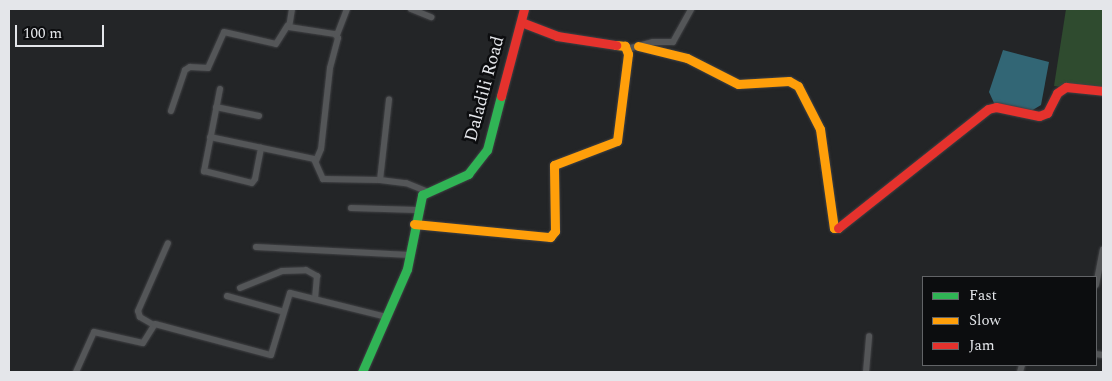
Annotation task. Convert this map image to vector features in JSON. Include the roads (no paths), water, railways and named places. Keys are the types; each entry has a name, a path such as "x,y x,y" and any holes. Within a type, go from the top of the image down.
{"street":[{"path":"171,111 185,70 190,67 208,68 224,32 276,44 288,25 291,9"},
{"path":"347,9 337,35 321,149 316,161 321,178 406,183 426,191 417,210 410,255 362,372"},
{"path":"411,9 431,17"},
{"name":"Daladili Road","path":"426,191 468,174 487,150 524,9"},
{"path":"627,49 672,42 691,9"},
{"path":"414,224 547,237 553,235 554,165 613,145 620,136 627,49 622,44 557,36 521,22"},
{"path":"288,25 337,35"},
{"path":"638,46 687,58 738,84 789,81 798,86 820,129 834,228 842,227 988,109 996,107 1044,115 1057,93 1066,87 1103,91"},
{"path":"220,89 204,171 252,183 255,179 261,148"},
{"path":"380,180 389,100"},
{"path":"216,107 259,116"},
{"path":"210,137 316,161"},
{"path":"351,208 417,210"},
{"path":"168,243 138,311 140,317 152,324 267,356 274,351 290,293 386,317"},
{"path":"256,247 410,255"},
{"path":"1097,280 1103,250"},
{"path":"240,288 282,271 306,270 317,276 315,299"},
{"path":"227,296 284,312"},
{"path":"76,372 94,332 143,343 152,324"},
{"path":"866,372 869,336"}],"water":[{"path":"1003,50 1049,62 1041,105 1031,111 994,103 989,92"}]}
